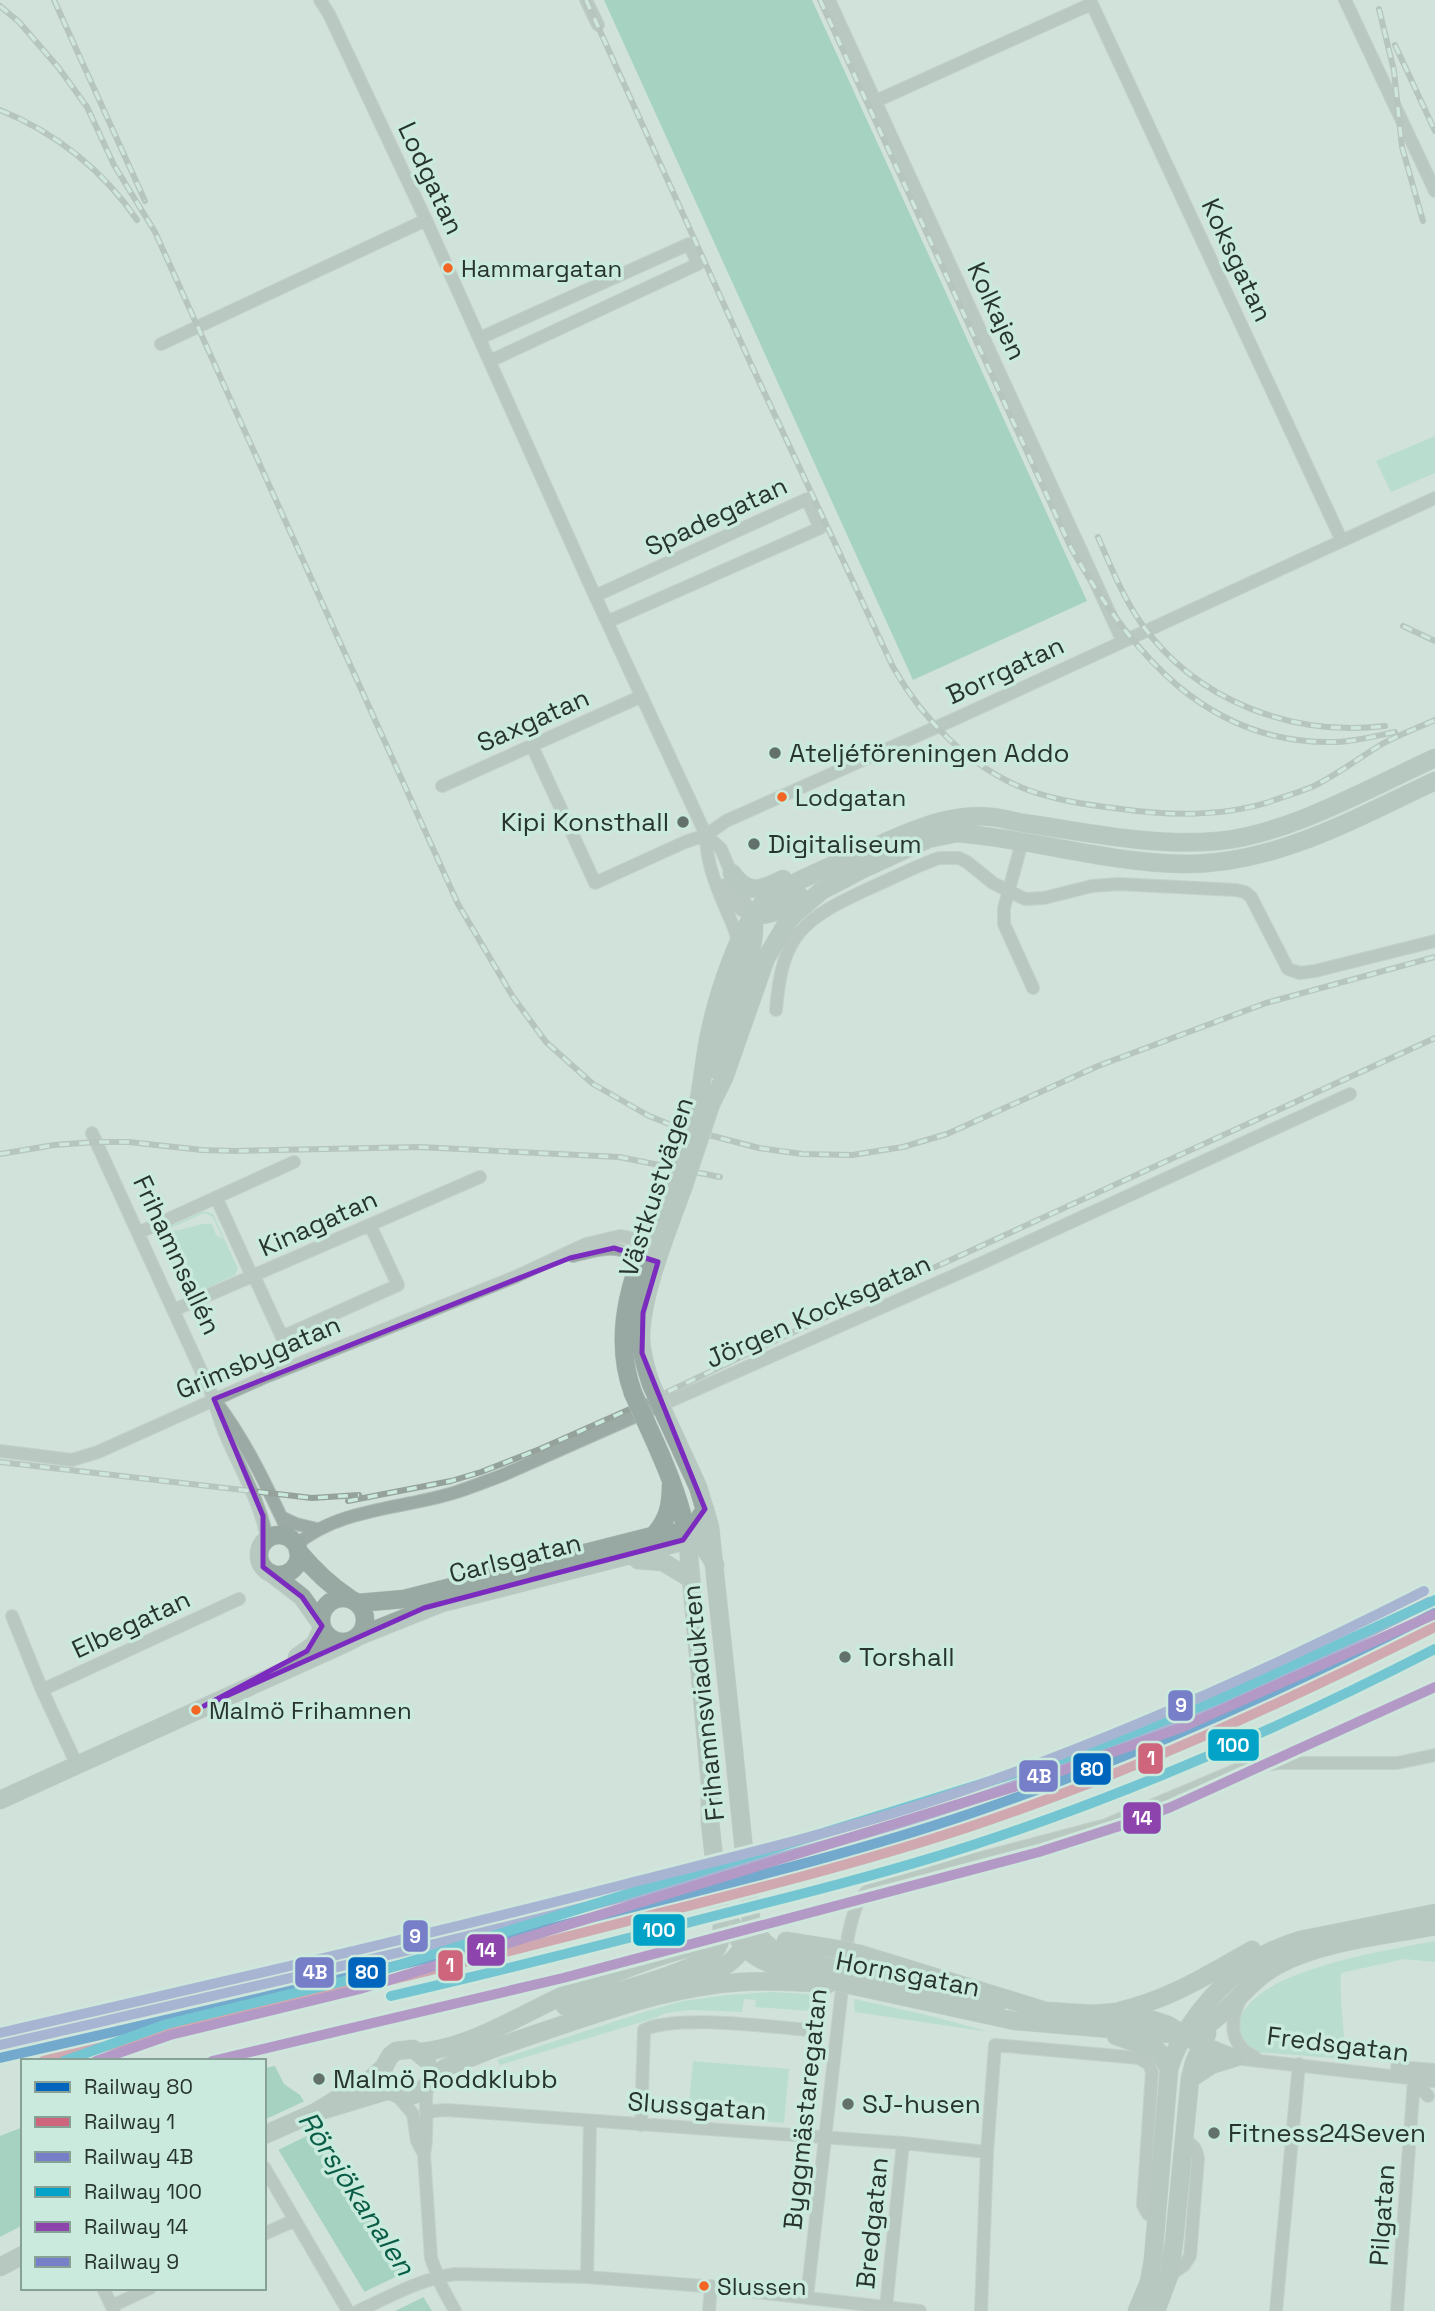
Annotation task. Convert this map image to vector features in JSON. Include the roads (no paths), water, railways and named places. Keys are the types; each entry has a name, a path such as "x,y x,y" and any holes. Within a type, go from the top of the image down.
{"main road":[{"name":"Västkustvägen","path":"708,1099 710,1029 744,928 763,903 784,889 922,827 966,817 993,817 1124,838 1197,842 1221,841 1261,833 1320,811 1435,758"},
{"name":"Västkustvägen","path":"753,915 772,914 810,890 944,834 974,834 1152,862 1185,864 1239,859 1301,841 1435,782"},
{"path":"732,873 743,886 763,889 896,828 934,817 966,817"},
{"name":"Västkustvägen","path":"671,1478 633,1393 625,1366 625,1307 652,1251 708,1099 724,1078 766,958 781,931 799,909 815,895 865,868"},
{"path":"708,1099 726,1023 753,943 753,915"},
{"name":"Västkustvägen","path":"652,1251 641,1327 642,1353 651,1384 698,1487 705,1509 715,1565"},
{"path":"654,1535 668,1515 671,1478"},
{"name":"Frihamnsviadukten","path":"501,2026 690,1968 715,1952 727,1926 721,1821 710,1782 687,1535 671,1478"},
{"name":"Carlsgatan","path":"0,1800 352,1639 442,1603 667,1547 683,1540 705,1509"},
{"name":"Carlsgatan","path":"353,1600 404,1599 654,1535 675,1532 687,1535"},
{"path":"271,1573 287,1573 297,1563 296,1546 280,1535 267,1539 260,1549 259,1557 263,1567 302,1597 321,1626 332,1639 352,1639 363,1631 366,1619 363,1610 353,1600 335,1599 326,1605 321,1614 321,1626"},
{"path":"687,1535 702,1543 715,1565"},
{"name":"Frihamnsallén","path":"296,1546 312,1569 327,1583 353,1600"},
{"path":"613,1560 654,1560 670,1565 689,1576"},
{"name":"Frihamnsviadukten","path":"715,1565 751,1920 757,1935 772,1950 828,1977"},
{"name":"Carlsgatan","path":"204,1706 307,1651 315,1644 321,1626"},
{"path":"1137,2311 1149,2282 1157,2220 1169,2069 1231,1978 1261,1956 1300,1940 1435,1913"},
{"name":"Frihamnsviadukten","path":"744,1948 751,1920"},
{"path":"1116,2012 1143,2005 1180,1990 1262,1944 1281,1937 1316,1929 1378,1925"},
{"name":"Frihamnsviadukten","path":"727,1926 744,1948 766,1963 856,1982 1046,2011"},
{"path":"1177,2208 1174,2152 1193,2036 1267,1971 1299,1956 1334,1946 1435,1926"},
{"name":"Hornsgatan","path":"786,1941 860,1954 1046,2011 1094,2014 1116,2012 1168,2025 1193,2036"},
{"path":"266,2134 314,2113 372,2079 396,2051 406,2048 420,2052 446,2048 644,1961 707,1943"},
{"path":"645,1997 720,1969 744,1948"},
{"name":"Hornsgatan","path":"314,2113 393,2092 410,2096 446,2068 645,1997 745,1982 828,1977"},
{"name":"Hornsgatan","path":"856,1982 1015,2021 1193,2036"},
{"path":"1096,2029 1157,2050 1169,2069"},
{"path":"1193,2036 1234,2058"},
{"path":"1156,2311 1169,2276 1190,2079 1194,2063 1193,2036"},
{"path":"420,2052 427,2059 430,2068 428,2084"},
{"path":"1190,2079 1211,2065 1234,2058"},
{"path":"384,2067 384,2080 393,2092"},
{"path":"0,2267 21,2256"}],"street":[{"name":"Lodgatan","path":"320,0 426,219 595,596 706,835 721,849 753,915"},
{"path":"586,0 598,25"},
{"name":"Kolkajen","path":"830,0 1122,640"},
{"path":"1345,0 1435,191"},
{"path":"876,101 1091,2"},
{"name":"Koksgatan","path":"1091,2 1342,541"},
{"path":"161,344 426,219"},
{"path":"480,338 688,244 698,264 490,361"},
{"name":"Borrgatan","path":"532,746 595,883 706,835 726,821 1435,498"},
{"name":"Spadegatan","path":"595,596 807,499 820,528 607,622"},
{"name":"Saxgatan","path":"442,786 642,696"},
{"path":"1006,820 1018,830 1022,842"},
{"name":"Lodgatan","path":"706,835 706,855 738,945"},
{"path":"1033,988 1003,925 1004,908 1022,842 1029,835 1086,840 1124,838"},
{"path":"706,855 714,864 733,903 747,914 753,915"},
{"path":"776,1010 779,979 791,945 815,916 939,858 967,862 993,883 1026,899 1044,898 1092,886 1118,884 1204,887 1245,892 1251,897 1288,969 1300,973 1435,941"},
{"name":"Jörgen Kocksgatan","path":"296,1546 312,1532 368,1512 447,1495 503,1475 982,1263 1350,1094"},
{"name":"Frihamnsallén","path":"92,1133 214,1399 220,1424 258,1504 267,1539"},
{"path":"138,1233 294,1162"},
{"name":"Kinagatan","path":"174,1310 480,1177"},
{"path":"216,1197 282,1336 398,1285 370,1225"},
{"name":"Grimsbygatan","path":"0,1451 72,1460 98,1452 262,1378 530,1271 599,1239 620,1236 652,1251"},
{"name":"Frihamnsallén","path":"214,1399 229,1420 296,1546"},
{"path":"281,1517 317,1530"},
{"name":"Elbegatan","path":"42,1690 239,1600"},
{"path":"12,1616 77,1765"},
{"name":"Byggmästaregatan","path":"807,2297 848,1936 856,1905 865,1891 1106,1825 1236,1770 1278,1763 1396,1763 1435,1755"},
{"path":"1245,1989 1232,2022 1233,2033 1237,2044 1246,2053 1262,2060"},
{"path":"641,2125 644,2030 652,2026 679,2023 809,2030"},
{"path":"981,2311 987,2152 995,2045 1139,2058 1149,2064 1152,2072 1143,2205 1148,2214 1157,2220"},
{"name":"Fredsgatan","path":"1234,2058 1435,2081"},
{"path":"1276,2311 1299,2064"},
{"path":"1397,2067 1435,2070"},
{"path":"1396,2083 1414,2080 1428,2096"},
{"name":"Pilgatan","path":"1397,2311 1414,2080"},
{"path":"428,2084 427,2139 424,2154 431,2258 455,2311"},
{"path":"393,2092 412,2114 417,2141 424,2154"},
{"name":"Slussgatan","path":"426,2115 433,2111 447,2110 903,2143 987,2152"},
{"path":"587,2277 590,2122"},
{"path":"1169,2276 1190,2256 1198,2158 1197,2150 1183,2140"},
{"name":"Bredgatan","path":"886,2307 903,2143"},
{"path":"266,2170 348,2311"},
{"path":"266,2233 295,2220"},
{"path":"364,2309 415,2283 455,2274 587,2277 710,2286 807,2297 868,2308 920,2311"},
{"path":"709,2311 710,2286"},
{"path":"104,2290 113,2309 146,2290"}],"water":[{"path":"604,0 812,0 1087,601 913,680"},
{"name":"Rörsjökanalen","path":"275,2066 284,2084 300,2095 432,2311 376,2311 266,2129 266,2068"},
{"path":"21,2128 21,2226 0,2237 0,2136"}],"railway":[{"path":"54,0 145,201"},
{"path":"586,0 750,362 893,667 919,705 950,740 987,769 1007,781 1039,794 1098,806 1196,814 1251,807 1314,786 1382,744 1435,720"},
{"path":"820,0 1071,548 1119,622 1147,656 1177,685 1211,710 1248,728 1290,739 1337,742 1395,732"},
{"path":"0,6 19,22 58,67 87,107 114,165 155,232 458,904 513,997 546,1042 593,1084 649,1116 674,1126 759,1148 802,1154 852,1155 903,1147 947,1134 1098,1066 1266,1003 1435,957"},
{"path":"1379,9 1394,71 1402,147 1423,221"},
{"path":"1395,45 1435,131"},
{"path":"0,110 40,130 77,155 109,185 137,220"},
{"path":"1098,537 1123,592 1141,623 1163,650 1189,674 1218,693 1281,719 1315,726 1385,726"},
{"path":"1403,626 1435,641"},
{"path":"348,1501 451,1481 540,1449 1435,1038"},
{"path":"0,1154 54,1145 96,1142 129,1142 235,1151 419,1147 619,1157 720,1177"},
{"path":"0,1462 312,1498 359,1495"},
{"path":"330,1981 466,1942 1074,1754 1183,1714 1350,1639 1435,1610"}],"rail line":[{"name":"9","path":"0,2033 544,1905 793,1841 920,1805 1021,1770 1139,1724 1311,1647 1424,1591"},
{"name":"100","path":"70,2059 167,2024 357,1978 1084,1752 1221,1698 1435,1600"},
{"name":"4B","path":"0,2045 546,1917 796,1853 924,1816 1084,1759 1201,1711 1429,1602"},
{"name":"80","path":"0,2058 548,1929 799,1865 927,1828 1029,1793 1147,1747 1264,1696 1435,1613"},
{"name":"14","path":"102,2059 170,2035 360,1989 1030,1782 1183,1727 1435,1614"},
{"name":"1","path":"52,2059 562,1938 887,1853 1029,1806 1147,1760 1321,1683 1435,1627"},
{"name":"100","path":"391,1996 813,1891 976,1844 1094,1802 1209,1756 1435,1649"},
{"name":"14","path":"220,2059 563,1978 1039,1852 1171,1807 1435,1687"}],"place":[{"name":"Hammargatan","path":"448,268"},
{"name":"Ateljéföreningen Addo","path":"775,753"},
{"name":"Lodgatan","path":"782,797"},
{"name":"Kipi Konsthall","path":"683,822"},
{"name":"Digitaliseum","path":"754,844"},
{"name":"Torshall","path":"845,1657"},
{"name":"Malmö Frihamnen","path":"196,1710"},
{"name":"Malmö Roddklubb","path":"319,2079"},
{"name":"SJ-husen","path":"848,2104"},
{"name":"Fitness24Seven","path":"1214,2133"},
{"name":"Slussen","path":"704,2286"}]}
